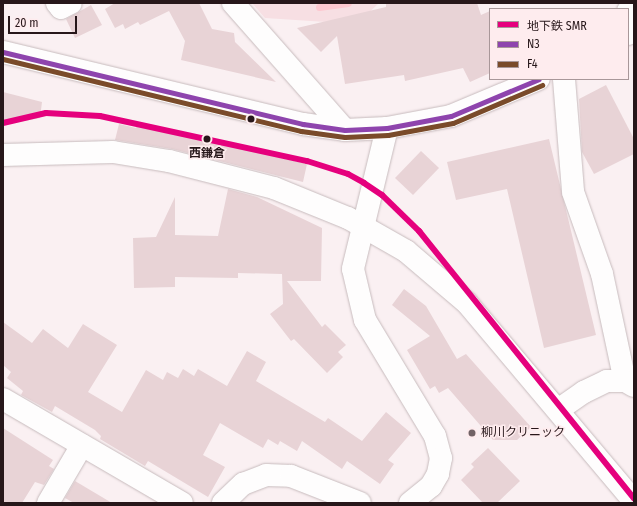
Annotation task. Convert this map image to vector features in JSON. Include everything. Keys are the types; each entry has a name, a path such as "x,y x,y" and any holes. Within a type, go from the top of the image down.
{"street":[{"path":"57,3 61,8 71,3"},
{"path":"233,3 345,130"},
{"path":"3,52 296,123 345,130 387,128 451,116 537,80"},
{"path":"558,410 584,392 607,381 630,384 602,274 572,192 564,80"},
{"path":"387,128 353,269 363,314 436,436 441,458 438,474 431,486 410,503"},
{"path":"3,155 114,152 169,161 274,188 316,203 364,227 406,251 439,277 467,303 634,501"},
{"path":"3,399 182,503"},
{"path":"48,503 82,445"},
{"path":"223,503 242,484 266,475 292,476 360,503"}],"shaded area":[{"path":"252,3 379,3 357,24 265,18"}],"building":[{"path":"115,3 199,3 212,29 234,33 235,42 276,82 181,60 185,41 169,11 140,25 138,22 125,29 123,24 115,28 105,9"},
{"path":"386,3 477,3 481,15 489,11 489,73 470,82 463,68 405,81 404,75 345,84 337,36 321,52 297,28 386,7"},
{"path":"91,5 102,25 75,38 66,19"},
{"path":"606,85 634,139 634,154 594,174 582,152 579,99"},
{"path":"3,92 42,102 40,118 3,125"},
{"name":"西鎌倉","path":"138,122 280,154 280,158 307,164 303,182 172,149 115,140 119,124 136,128"},
{"path":"549,139 596,335 544,348 507,189 456,200 447,162"},
{"path":"421,151 439,168 413,195 395,178"},
{"path":"228,189 257,197 322,228 321,281 287,281 322,327 325,324 346,345 338,352 343,357 327,373 294,339 291,341 270,314 283,304 282,274 238,273 238,278 175,277 175,287 134,288 133,238 156,237 175,197 175,235 218,236"},
{"path":"404,289 426,306 457,359 466,354 531,427 517,440 493,440 448,388 439,393 435,386 430,389 407,350 430,336 392,305"},
{"path":"3,322 32,343 43,329 68,348 83,324 117,345 88,392 122,412 146,370 163,380 167,372 178,378 183,369 194,376 198,369 227,386 247,351 266,362 256,381 325,422 328,418 362,441 386,412 411,433 388,460 394,464 380,484 347,461 342,469 302,441 297,451 280,441 278,445 268,439 263,448 220,423 203,455 225,467 208,497 148,461 145,466 100,439 101,436 95,430 55,406 52,412 21,395 23,391 7,378 11,372 3,365"},
{"path":"3,428 53,460 49,466 54,469 44,485 35,482 22,503 3,503"},
{"path":"488,448 520,481 497,503 483,503 461,480 474,467 471,464"},
{"path":"75,481 112,503 74,503 65,498"}],"waterway":[{"path":"319,7 348,3"}],"metro line":[{"name":"SMR","path":"3,123 46,113 100,116 307,161 348,174 364,183 382,195 419,231 634,498"}],"transit line":[{"name":"N3","path":"3,52 303,124 345,130 387,128 451,116 537,80"},
{"name":"F4","path":"3,59 301,131 345,137 388,135 453,123 542,85"}],"place":[{"name":"西鎌倉","path":"207,139"},
{"name":"柳川クリニック","path":"472,433"}]}
